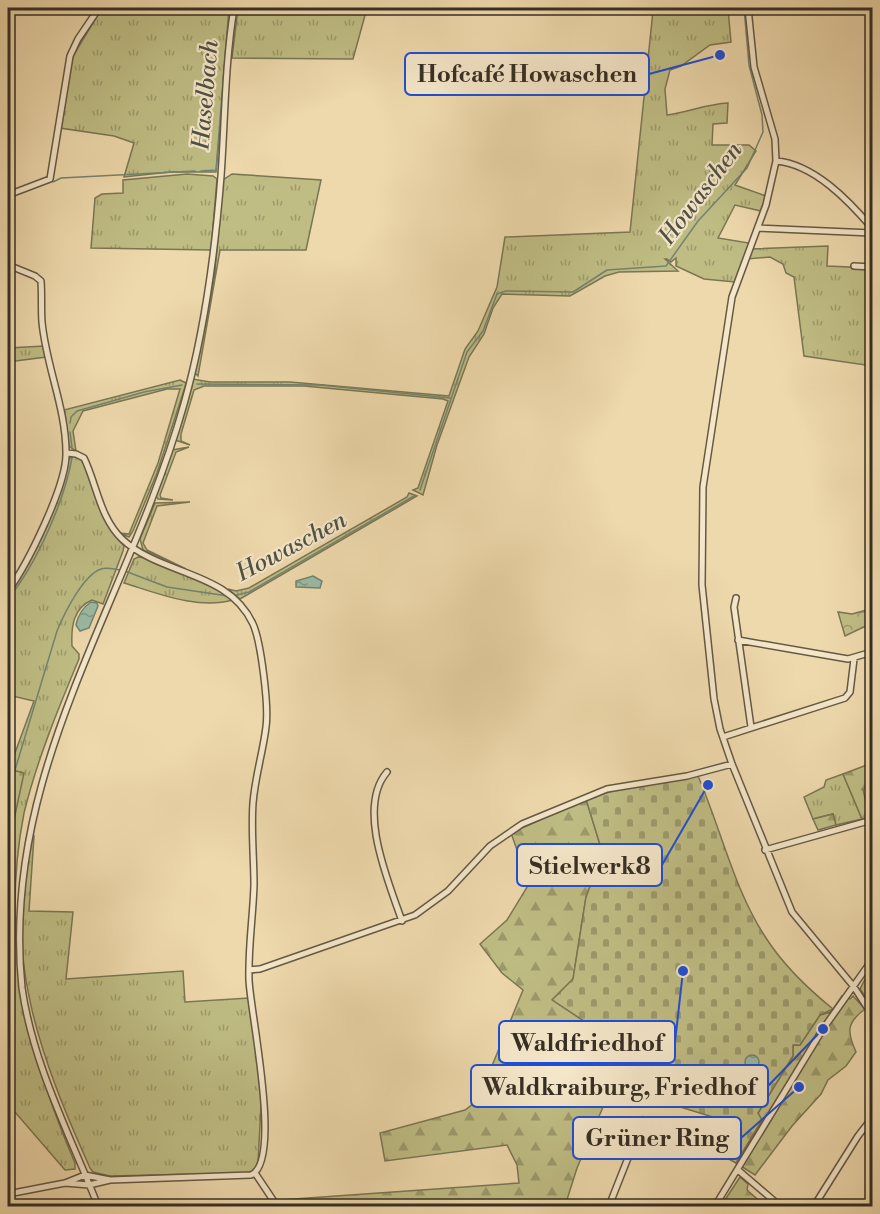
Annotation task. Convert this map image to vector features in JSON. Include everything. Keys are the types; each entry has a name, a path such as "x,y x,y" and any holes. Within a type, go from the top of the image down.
{"street":[{"path":"8,195 50,179 70,56 78,39 99,8"},
{"path":"35,784 67,696 126,561 178,423 206,306 215,236 234,8"},
{"path":"748,8 754,67 775,139 776,161 759,228 732,297 701,510 702,585 715,708 732,764 765,850 796,919 854,987 871,1011"},
{"path":"776,161 790,164 819,179 842,196 873,228"},
{"path":"759,228 873,233"},
{"path":"8,265 35,276 41,281 42,323 61,409 67,453 59,488 24,564 8,591"},
{"path":"854,266 873,267"},
{"path":"65,1182 89,1185 110,1180 245,1176 255,1173 260,1163 264,1087 249,970 254,886 253,805 267,718 257,637 250,618 229,592 132,546 117,533 107,519 84,458 67,453"},
{"path":"736,598 734,607 751,727"},
{"path":"869,607 873,614"},
{"path":"738,640 854,658 873,652"},
{"path":"723,737 845,698 850,692 854,658"},
{"path":"249,970 260,969 402,921 433,904 490,846 522,824 607,789 687,776 732,764"},
{"path":"387,772 382,778 377,797 376,836 381,860 402,921"},
{"path":"27,814 17,895 17,941 22,989 41,1065 98,1206"},
{"path":"765,850 873,819"},
{"path":"715,1206 823,1029 873,960"},
{"path":"814,1206 858,1136 873,1118"},
{"path":"612,1206 643,1120"},
{"path":"738,1170 780,1206"},
{"path":"255,1173 277,1206"},
{"path":"8,1194 65,1182 85,1175 110,1180"}],"green space":[{"path":"102,8 231,8 216,172 171,172 124,177 134,143 114,136 60,128 73,56"},
{"path":"238,8 367,8 353,59 232,58"},
{"path":"728,9 731,42 710,45 681,66 670,70 665,89 667,115 728,103 727,123 713,124 712,145 749,145 756,151 735,185 766,196 761,211 735,205 718,238 749,243 735,282 704,279 676,266 676,258 671,262 665,259 678,271 619,272 605,276 570,296 502,294 493,308 484,334 469,357 437,445 423,495 413,490 418,488 448,401 443,399 304,386 204,386 194,390 181,434 181,441 190,445 175,440 193,379 210,382 290,382 449,396 465,349 478,331 497,287 505,237 630,232 653,11"},
{"path":"187,174 213,176 217,179 211,250 91,248 95,198 102,194 123,193 123,180"},
{"path":"232,174 321,180 306,250 220,250 198,376 195,373 214,281 223,180"},
{"path":"828,246 827,266 872,268 872,366 804,356 794,277 786,273 783,264 770,257 747,259 751,249"},
{"path":"44,346 46,357 8,362 8,348"},
{"path":"180,380 186,383 185,387 157,473 129,537 119,533 129,534 158,463 180,389 167,389 83,411 73,431 76,451 69,446 64,410"},
{"path":"189,447 176,452 160,495 161,498 173,500 158,499 156,496 172,450"},
{"path":"74,456 79,457 86,466 110,523 124,546 103,604 92,600 86,603 74,619 72,646 79,654 79,659 29,793 17,859 15,904 22,992 31,1035 43,1078 75,1163 75,1169 65,1170 15,1112 8,1113 8,848 23,773 8,769 8,761 12,761 34,701 8,695 8,594 23,572 61,489 68,460"},
{"path":"409,493 417,496 240,599 228,589 236,591 249,588 407,497"},
{"path":"190,502 157,506 143,543 147,550 186,569 143,550 140,539 155,503"},
{"path":"138,557 160,562 188,573 215,587 233,600 220,603 192,602 124,583 134,559"},
{"path":"867,610 872,623 845,636 838,612 852,614"},
{"path":"872,763 872,787 863,789 869,818 862,819 843,774"},
{"path":"8,769 24,773 8,848"},
{"path":"843,774 862,819 836,825 833,814 813,819 804,797 824,787 826,780"},
{"path":"698,776 736,880 766,938 788,967 833,1009 820,1015 800,1045 793,1045 793,1056 758,1113 762,1120 736,1163 706,1147 716,1118 612,1086 606,1048 590,1025 552,1000 573,979 586,897 596,871 605,861 586,799 633,785"},
{"path":"586,799 605,861 596,871 586,897 573,979 553,1000 590,1025 606,1048 612,1086 577,1168 565,1206 280,1206 278,1204 280,1200 519,1183 517,1165 507,1145 385,1161 380,1133 465,1110 478,1100 523,990 502,973 480,944 507,920 529,884 511,833"},
{"path":"833,814 836,825 818,830 813,819"},
{"path":"27,835 34,836 29,911 73,912 66,979 183,971 185,1002 249,998 262,1086 258,1163 254,1171 110,1176 93,1172 90,1168 56,1087 31,1006 20,924 21,880"},
{"path":"872,966 872,1004 871,1005 860,989"},
{"path":"842,996 850,999 853,996 865,1009 851,1023 851,1039 856,1052 846,1066 828,1080 821,1094 792,1126 755,1175 736,1163 762,1121 758,1113 793,1056 793,1045 800,1045 820,1015 831,1012"},
{"path":"740,1177 748,1184 747,1190 765,1206 721,1206"}],"water":[{"path":"313,576 322,581 320,588 296,587 296,581"},
{"path":"91,602 97,603 98,606 89,628 80,631 76,625 78,618"},
{"path":"752,1055 757,1057 759,1062 757,1067 752,1069 747,1067 745,1062 747,1057"}],"waterway":[{"name":"Haselbach","path":"201,171 216,170 229,8"},
{"name":"Howaschen","path":"420,490 467,352 483,331 497,294 506,291 573,292 607,270 666,266 698,221 747,168 763,132 762,115 749,65 744,8"},
{"name":"Haselbach","path":"53,182 61,178 195,171"},
{"path":"197,384 320,385 450,398"},
{"path":"70,423 71,417 77,411 144,392 182,385"},
{"path":"70,432 72,447"},
{"path":"8,599 29,569 48,532 63,494 72,458"},
{"name":"Howaschen","path":"233,596 249,592 414,496"},
{"name":"Howaschen","path":"8,793 57,631 64,615 81,587 94,573 105,568 120,570"},
{"name":"Howaschen","path":"125,571 167,587 228,596"}],"place":[{"name":"Hofcafé Howaschen","path":"720,55"},
{"name":"Stielwerk8","path":"708,785"},
{"name":"Waldfriedhof","path":"683,971"},
{"name":"Waldkraiburg, Friedhof","path":"823,1029"},
{"name":"Grüner Ring","path":"799,1087"}]}
